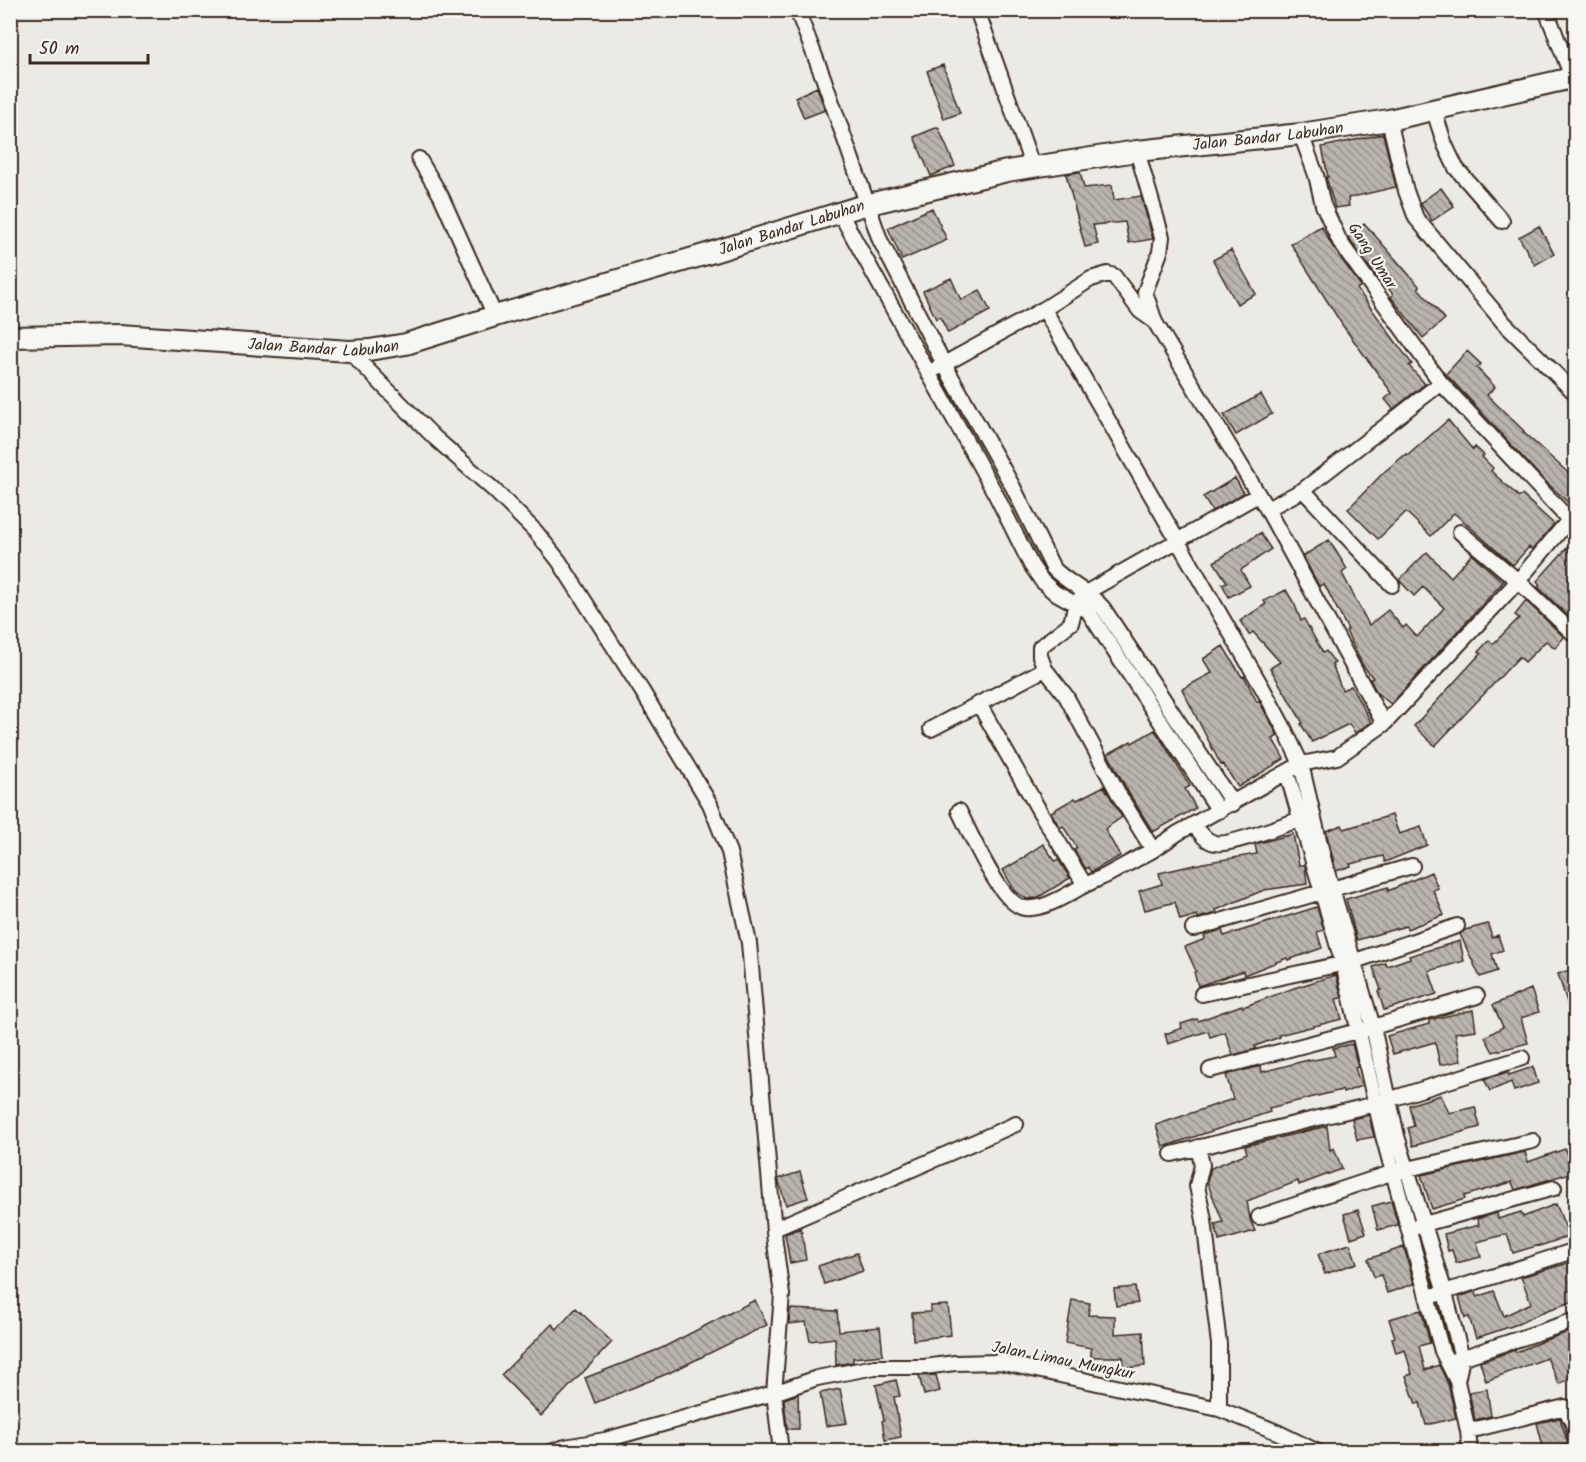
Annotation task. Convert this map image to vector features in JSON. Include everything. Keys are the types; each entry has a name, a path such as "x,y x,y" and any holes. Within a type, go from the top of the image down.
{"main road":[{"name":"Jalan Bandar Labuhan","path":"10,337 120,336 349,351 406,344 867,204 1032,165 1137,151 1301,134 1389,120 1574,77"}],"street":[{"path":"797,10 880,240 944,364 1013,488 1053,568 1063,579 1087,592 1220,811"},
{"path":"977,10 1032,165"},
{"path":"1546,10 1574,77"},
{"path":"1434,111 1445,145 1456,168 1502,221"},
{"path":"1389,120 1409,202 1416,218 1504,323 1575,394"},
{"name":"Gang Umar","path":"1301,134 1316,175 1323,206 1340,242 1441,383 1572,523"},
{"path":"1137,151 1162,237 1155,268 1145,292 1155,322 1267,509 1384,723"},
{"path":"419,159 441,196 495,316"},
{"path":"840,213 884,290 927,374 996,495 1031,565 1042,581 1054,592 1088,611 1098,612 1233,804"},
{"path":"927,374 1044,309 1091,279 1108,274 1114,276 1140,311 1155,322"},
{"path":"884,290 902,282"},
{"path":"1044,309 1179,541 1284,728 1301,765 1327,890"},
{"path":"349,351 434,437 494,490 536,532 559,561 642,691 710,804 729,852 749,943 774,1229 782,1295 774,1393 781,1452"},
{"path":"1267,509 1303,490 1441,383"},
{"path":"1303,490 1392,585"},
{"path":"1153,850 1122,800 1066,696 1045,669 1040,656 1040,647 1071,623 1076,603 1087,592 1258,495"},
{"path":"959,811 1004,894 1020,907 1031,908 1049,903 1153,850 1301,765 1337,757 1384,723 1572,523"},
{"path":"1460,532 1518,581 1575,636"},
{"path":"931,729 1045,669"},
{"path":"979,704 1040,812 1085,885"},
{"path":"1287,773 1349,962 1373,1027 1388,1099 1409,1229 1442,1351 1457,1381 1468,1431 1470,1452"},
{"path":"1195,824 1200,833 1215,844 1229,842 1301,819"},
{"path":"1193,929 1412,866"},
{"path":"1202,994 1349,962 1457,926"},
{"path":"1349,962 1358,1031 1375,1104 1400,1171 1424,1224 1462,1358 1457,1381"},
{"path":"1210,1070 1373,1027 1478,996"},
{"path":"1172,1154 1375,1104 1522,1058"},
{"path":"774,1229 1016,1124"},
{"path":"1259,1217 1400,1171 1533,1141"},
{"path":"1198,1147 1202,1165 1197,1186 1206,1230 1220,1344 1219,1409"},
{"path":"1409,1229 1554,1188"},
{"path":"1428,1297 1575,1250"},
{"path":"1448,1362 1575,1320"},
{"name":"Jalan Limau Mungkur","path":"551,1452 565,1447 605,1440 774,1393 817,1378 875,1367 924,1367 999,1362 1219,1409 1277,1432 1318,1452"},
{"path":"1468,1431 1564,1407 1573,1424 1575,1438"}],"building":[{"path":"943,65 960,113 944,119 927,71"},
{"path":"817,87 825,110 804,118 795,97"},
{"path":"938,127 955,166 931,176 914,137"},
{"path":"1383,134 1396,187 1348,198 1349,206 1335,208 1326,177 1328,177 1322,147"},
{"path":"1080,172 1084,188 1112,185 1114,200 1141,196 1153,239 1129,243 1125,222 1093,225 1098,244 1085,247 1066,174"},
{"path":"1441,188 1454,206 1432,221 1420,203"},
{"path":"932,208 947,240 902,260 888,228"},
{"path":"1364,223 1445,319 1423,338 1391,297 1393,294 1379,277 1377,278 1348,237"},
{"path":"1321,226 1361,286 1357,289 1412,364 1409,366 1425,384 1393,409 1385,399 1392,393 1343,326 1291,244"},
{"path":"1539,226 1554,254 1535,265 1519,237"},
{"path":"1231,250 1256,294 1237,304 1213,260"},
{"path":"951,278 961,300 980,290 990,311 948,333 940,317 936,319 923,291"},
{"path":"1467,351 1481,364 1477,368 1495,387 1487,395 1523,432 1575,479 1575,509 1540,476 1446,374"},
{"path":"1261,394 1272,414 1236,435 1224,415"},
{"path":"1448,420 1473,450 1475,447 1484,455 1482,457 1493,468 1491,471 1519,497 1522,495 1554,524 1532,550 1529,547 1513,565 1454,513 1431,536 1406,512 1378,539 1348,509 1384,472 1406,454 1407,456"},
{"path":"1235,478 1244,493 1212,511 1203,497"},
{"path":"1260,533 1271,549 1241,570 1250,586 1229,597 1222,584 1227,582 1214,562"},
{"path":"1575,539 1575,574 1569,580 1575,586 1575,609 1569,617 1538,587 1540,585 1537,581"},
{"path":"1329,540 1347,569 1342,573 1369,625 1388,610 1403,628 1406,625 1417,637 1444,608 1423,587 1414,596 1399,580 1427,552 1451,577 1472,554 1503,582 1391,704 1377,693 1370,679 1373,678 1362,664 1346,631 1348,630 1324,584 1319,586 1303,556"},
{"path":"1286,590 1301,621 1304,619 1323,653 1326,651 1335,663 1332,664 1342,690 1351,686 1371,722 1355,733 1349,724 1312,742 1270,668 1280,662 1253,632 1249,635 1240,621 1266,604 1264,601"},
{"path":"1526,601 1564,637 1555,648 1546,641 1525,662 1519,657 1435,746 1414,726 1481,653 1479,651 1489,640 1493,644 1519,618 1515,615"},
{"path":"1223,646 1242,677 1244,676 1278,736 1273,739 1284,759 1238,787 1223,764 1221,765 1182,689 1212,673 1203,659"},
{"path":"1155,730 1190,786 1185,789 1196,808 1153,832 1108,754"},
{"path":"1104,786 1122,817 1105,829 1120,856 1091,872 1088,867 1086,869 1074,850 1077,848 1063,826 1060,828 1051,812 1075,798 1077,800"},
{"path":"1392,815 1399,834 1421,827 1427,845 1385,862 1383,856 1350,864 1351,866 1336,871 1326,831 1342,825 1344,829"},
{"path":"1293,834 1299,865 1305,865 1307,884 1264,890 1216,910 1217,913 1198,918 1197,915 1180,920 1175,902 1145,910 1139,891 1162,884 1159,873 1257,854 1255,844"},
{"path":"1043,844 1055,861 1058,859 1070,878 1037,898 1027,899 1015,891 1003,870"},
{"path":"1431,872 1438,888 1433,890 1444,915 1407,929 1406,926 1357,940 1346,899 1388,887 1388,891"},
{"path":"1317,907 1324,930 1317,932 1322,948 1288,960 1287,958 1244,975 1243,971 1198,986 1194,972 1196,971 1185,947 1205,939 1204,935 1222,930 1224,936"},
{"path":"1488,924 1492,938 1498,935 1503,950 1492,954 1497,971 1480,977 1460,934 1465,930"},
{"path":"1460,941 1464,961 1429,971 1437,994 1384,1010 1378,991 1381,990 1373,967 1385,963 1387,966 1410,958 1409,956"},
{"path":"1575,968 1575,1021 1573,1021 1558,974"},
{"path":"1336,975 1342,998 1336,999 1342,1019 1279,1035 1280,1037 1255,1046 1256,1049 1233,1055 1225,1032 1210,1037 1208,1031 1168,1044 1165,1034 1182,1028 1181,1024 1197,1019 1198,1021 1242,1005 1243,1007"},
{"path":"1531,989 1539,1012 1521,1018 1528,1043 1493,1052 1485,1037 1503,1027 1493,1005"},
{"path":"1473,1010 1476,1030 1455,1033 1461,1061 1440,1065 1435,1042 1393,1054 1387,1036 1429,1024 1429,1020"},
{"path":"1352,1044 1358,1067 1355,1068 1361,1086 1343,1093 1342,1090 1269,1108 1270,1112 1163,1147 1156,1125 1233,1099 1226,1075 1261,1066 1262,1072 1308,1060 1335,1056 1333,1048"},
{"path":"1533,1067 1538,1083 1514,1091 1511,1082 1490,1091 1484,1079 1508,1072 1509,1075"},
{"path":"1441,1095 1449,1113 1475,1107 1480,1127 1413,1146 1408,1128 1414,1126 1409,1105"},
{"path":"1369,1115 1374,1137 1357,1140 1352,1119"},
{"path":"1327,1126 1330,1150 1334,1148 1342,1169 1299,1185 1298,1181 1247,1201 1255,1231 1219,1241 1215,1224 1223,1222 1207,1182 1211,1168 1247,1153 1245,1146"},
{"path":"1565,1149 1573,1172 1515,1190 1512,1182 1464,1196 1465,1199 1432,1209 1421,1175 1525,1152 1528,1162"},
{"path":"800,1172 808,1198 786,1205 778,1179"},
{"path":"1391,1201 1398,1225 1378,1230 1372,1206"},
{"path":"1556,1204 1569,1236 1513,1253 1507,1234 1477,1242 1481,1257 1456,1263 1452,1250 1448,1251 1444,1234 1479,1225 1477,1219 1497,1213 1498,1219 1521,1212 1523,1217"},
{"path":"1358,1210 1366,1233 1351,1238 1344,1214"},
{"path":"801,1228 806,1260 790,1263 785,1234"},
{"path":"1350,1244 1357,1263 1325,1274 1318,1254"},
{"path":"1404,1247 1414,1284 1387,1293 1381,1275 1374,1277 1368,1259"},
{"path":"857,1253 863,1271 824,1284 818,1266"},
{"path":"1575,1261 1575,1301 1476,1338 1469,1317 1465,1318 1459,1297 1476,1291 1477,1297 1494,1291 1504,1316 1531,1303 1521,1277"},
{"path":"1135,1287 1138,1303 1116,1306 1114,1289"},
{"path":"755,1300 767,1325 669,1373 595,1403 585,1378 662,1348"},
{"path":"1072,1300 1090,1303 1088,1315 1115,1316 1115,1334 1143,1332 1145,1366 1123,1368 1123,1357 1091,1357 1091,1348 1065,1343"},
{"path":"948,1305 951,1335 913,1340 912,1313 930,1312 930,1306"},
{"path":"576,1308 612,1342 541,1416 501,1375 552,1324 557,1329"},
{"path":"790,1309 837,1311 839,1331 880,1327 883,1355 853,1358 853,1362 836,1365 835,1338 810,1341 806,1322 789,1324"},
{"path":"1421,1310 1430,1343 1419,1346 1425,1370 1439,1365 1448,1384 1456,1418 1426,1425 1420,1403 1416,1404 1406,1376 1412,1374 1405,1350 1396,1353 1392,1338 1395,1337 1389,1319"},
{"path":"1575,1330 1575,1376 1559,1384 1547,1358 1486,1381 1480,1362 1515,1350 1516,1352"},
{"path":"936,1375 940,1391 924,1395 919,1376"},
{"path":"896,1380 900,1396 894,1397 901,1437 885,1440 882,1421 884,1420 876,1385"},
{"path":"840,1389 847,1423 826,1426 820,1393"},
{"path":"1487,1389 1491,1416 1475,1420 1469,1392"},
{"path":"798,1394 799,1429 787,1429 784,1399"},
{"path":"1560,1418 1568,1444 1544,1450 1537,1423"}]}
